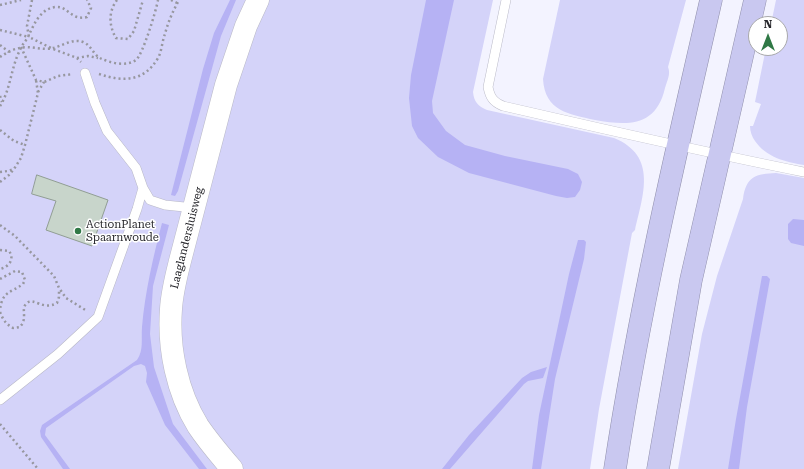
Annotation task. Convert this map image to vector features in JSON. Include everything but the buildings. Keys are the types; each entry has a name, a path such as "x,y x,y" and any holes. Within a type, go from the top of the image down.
{"highway":[{"path":"615,469 635,344 677,145 711,0"},
{"path":"658,469 691,280 755,0"}],"street":[{"name":"Laaglandersluisweg","path":"232,469 213,446 191,414 182,394 172,349 170,330 171,308 174,285 226,85 246,26 258,0"}],"lane":[{"path":"506,0 488,87 490,95 495,103 677,145 804,172"},
{"path":"88,72 94,103 107,131 136,168 143,188 150,200 165,205 194,208"},
{"path":"0,400 58,354 98,317 137,209 143,188"}],"path":[{"path":"0,5 20,0"},
{"path":"29,37 27,26 32,0"},
{"path":"0,106 21,47 29,37 34,23 46,10 55,7 63,8 71,15 80,18 86,16 91,8 87,0"},
{"path":"117,0 113,5 110,19 112,30 116,38 128,39 134,31 143,0"},
{"path":"0,30 29,37 53,49 77,58 88,56 118,64 129,63 137,59 156,13 158,0"},
{"path":"36,80 44,82 58,76 88,72 109,78 130,80 145,73 158,57 170,20 178,2 171,0"},
{"path":"0,57 21,47 53,49 62,44 82,41 89,45 99,58"},
{"path":"0,45 9,52"},
{"path":"21,47 36,80 38,93"},
{"path":"77,58 88,72"},
{"path":"0,182 9,175 21,158 38,93 44,82"},
{"path":"0,96 2,103"},
{"path":"0,130 14,141 25,145"},
{"path":"0,172 14,169"},
{"path":"0,226 14,236 54,276 59,288 66,298 78,307 98,317"},
{"path":"0,250 9,251 12,258 6,268 0,269"},
{"path":"0,279 14,271 22,272 25,280 23,284 4,296 0,311 2,320 13,328 20,327 23,322 24,308 28,302 33,301 46,306 52,306 57,303 59,288"},
{"path":"0,424 38,469"}],"shaded area":[{"name":"ActionPlanet Spaarnwoude","path":"0,0 250,0 163,318 222,469 0,469"},
{"path":"230,0 236,0 221,36 178,191 175,196 171,195 203,69 214,33"},
{"path":"267,0 493,0 473,92 477,103 487,110 614,138 628,146 637,155 642,166 644,178 643,190 635,230 632,233 599,409 590,469 241,469 209,428 184,376 180,304 232,93"},
{"path":"426,0 454,0 432,101 433,113 446,131 465,145 505,156 568,169 578,174 582,182 580,190 575,197 567,198 556,196 469,173 438,157 418,138 412,126 409,98 411,75"},
{"path":"560,0 686,0 668,67 668,80 661,101 648,117 629,123 595,120 567,113 553,104 548,98 543,79"},
{"path":"776,0 804,0 804,165 770,155 759,147 750,130 750,126 753,126 761,104 755,102 764,56 788,56 788,16 773,16"},
{"path":"776,173 804,178 804,469 678,469 702,334 717,276 743,199 744,191 749,181 753,178 763,174"},
{"path":"793,219 804,220 804,246 791,243 788,239 788,224"},
{"path":"162,223 169,225 153,286 150,334 154,367 173,424 207,469 199,469 165,425 146,382 147,373 145,366 141,364 134,366 46,428 45,435 70,469 63,469 41,437 40,431 42,425 137,360 141,352 143,314 147,288"},
{"path":"578,240 584,240 586,242 584,259 555,379 541,469 532,469 539,415 569,274"},
{"path":"762,276 767,276 770,279 747,407 739,469 728,469 736,419"},
{"path":"547,367 543,378 528,381 524,384 450,469 442,469 469,435 522,378 531,372"}],"place":[{"name":"ActionPlanet Spaarnwoude","path":"78,231"}]}
